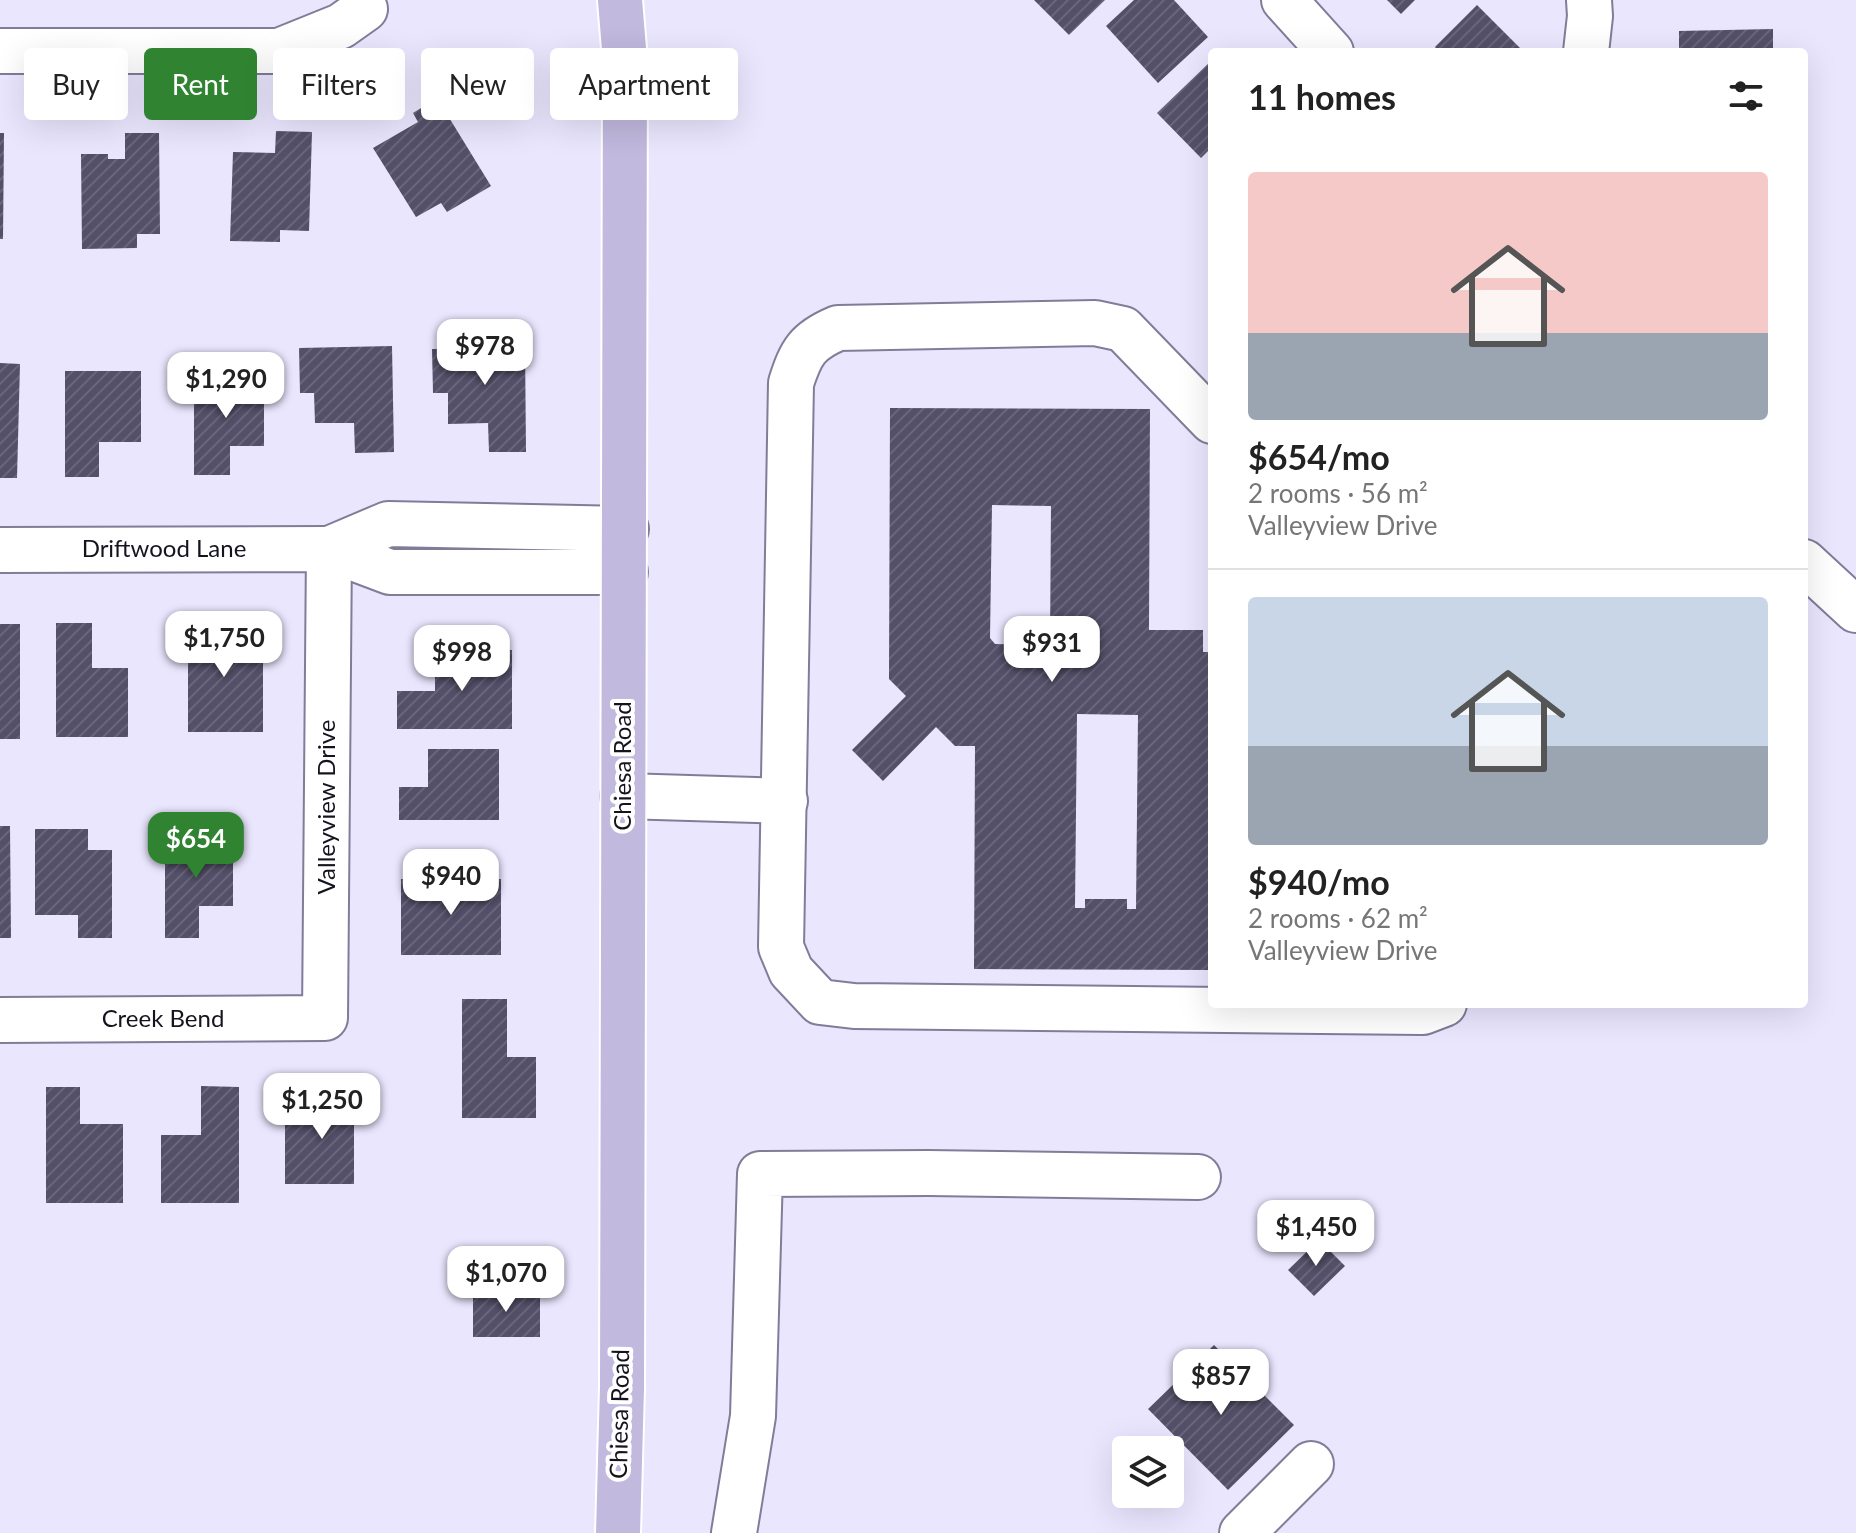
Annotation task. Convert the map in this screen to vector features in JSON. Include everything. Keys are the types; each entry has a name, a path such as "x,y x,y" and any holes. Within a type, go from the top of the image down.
{"main road":[{"name":"Chiesa Road","path":"618,1533 622,1388 626,529 625,61 620,0"}],"street":[{"path":"1284,0 1327,48"},
{"path":"1586,48 1589,0"},
{"path":"0,51 279,51 341,26 365,9"},
{"path":"1208,417 1123,329 1095,323 838,328 816,337 800,356 791,383 781,947 791,971 820,1002 854,1006 1423,1012 1434,1008"},
{"name":"Driftwood Lane","path":"329,549 388,524 626,529"},
{"name":"Driftwood Lane","path":"0,550 329,549 390,572 625,572"},
{"name":"Valleyview Drive","path":"325,1018 329,549"},
{"path":"1808,566 1856,610"},
{"path":"623,796 785,801"},
{"name":"Creek Bend","path":"0,1020 325,1018"},
{"path":"734,1533 753,1416 760,1174 1198,1177"},
{"path":"1242,1533 1311,1464"}],"building":[{"path":"1034,0 1105,0 1069,35"},
{"path":"1134,0 1174,0 1208,37 1158,83 1106,26"},
{"path":"1387,0 1415,0 1401,14"},
{"path":"1477,5 1520,48 1436,48"},
{"path":"1773,29 1773,48 1679,48 1679,31"},
{"path":"1208,64 1208,151 1201,158 1157,113"},
{"path":"421,108 421,120 450,120 491,186 447,212 441,203 416,217 373,148 418,122 413,113"},
{"path":"276,131 312,132 309,231 280,230 280,242 230,241 233,152 275,153"},
{"path":"0,133 4,133 3,239 0,239"},
{"path":"125,133 159,133 160,234 137,234 137,248 82,249 81,154 108,154 108,159 125,159"},
{"path":"465,323 491,323 491,345 525,344 526,452 489,452 488,423 448,424 448,393 433,393 432,349 465,349"},
{"path":"392,346 394,452 355,453 354,423 315,423 314,393 300,393 299,348"},
{"path":"0,363 20,364 17,478 0,478"},
{"path":"65,371 141,371 141,442 99,442 99,477 65,477"},
{"path":"194,376 264,376 264,446 230,446 230,475 194,475"},
{"path":"890,408 1150,409 1149,630 1203,630 1203,652 1208,652 1208,970 974,969 975,746 955,746 936,727 883,781 852,750 906,696 889,679","holes":["992,505 1051,506 1050,645 995,644 990,638","1077,714 1138,715 1136,909 1127,909 1127,899 1085,899 1085,908 1075,908"]},
{"path":"56,623 92,623 92,668 128,668 128,737 56,737"},
{"path":"188,623 245,623 245,642 263,642 263,732 188,732"},
{"path":"0,624 20,624 20,739 0,739"},
{"path":"435,650 512,650 512,729 397,729 397,691 435,691"},
{"path":"428,749 499,749 499,820 399,820 399,787 428,787"},
{"path":"0,826 10,826 11,938 0,938"},
{"path":"35,829 88,829 88,850 112,850 112,938 78,938 78,915 35,915"},
{"path":"165,836 233,836 233,906 199,906 199,938 165,938"},
{"path":"401,879 501,879 501,955 401,955"},
{"path":"462,999 507,999 507,1057 536,1057 536,1118 462,1118"},
{"path":"320,1085 354,1085 354,1184 285,1184 285,1114 320,1114"},
{"path":"201,1086 239,1087 239,1203 161,1203 161,1135 201,1135"},
{"path":"46,1087 80,1087 80,1124 123,1124 123,1203 46,1203"},
{"path":"1319,1240 1345,1266 1314,1296 1288,1270"},
{"path":"473,1291 540,1291 540,1337 473,1337"},
{"path":"1214,1345 1294,1425 1228,1490 1184,1445 1184,1436 1175,1436 1148,1409"}]}
